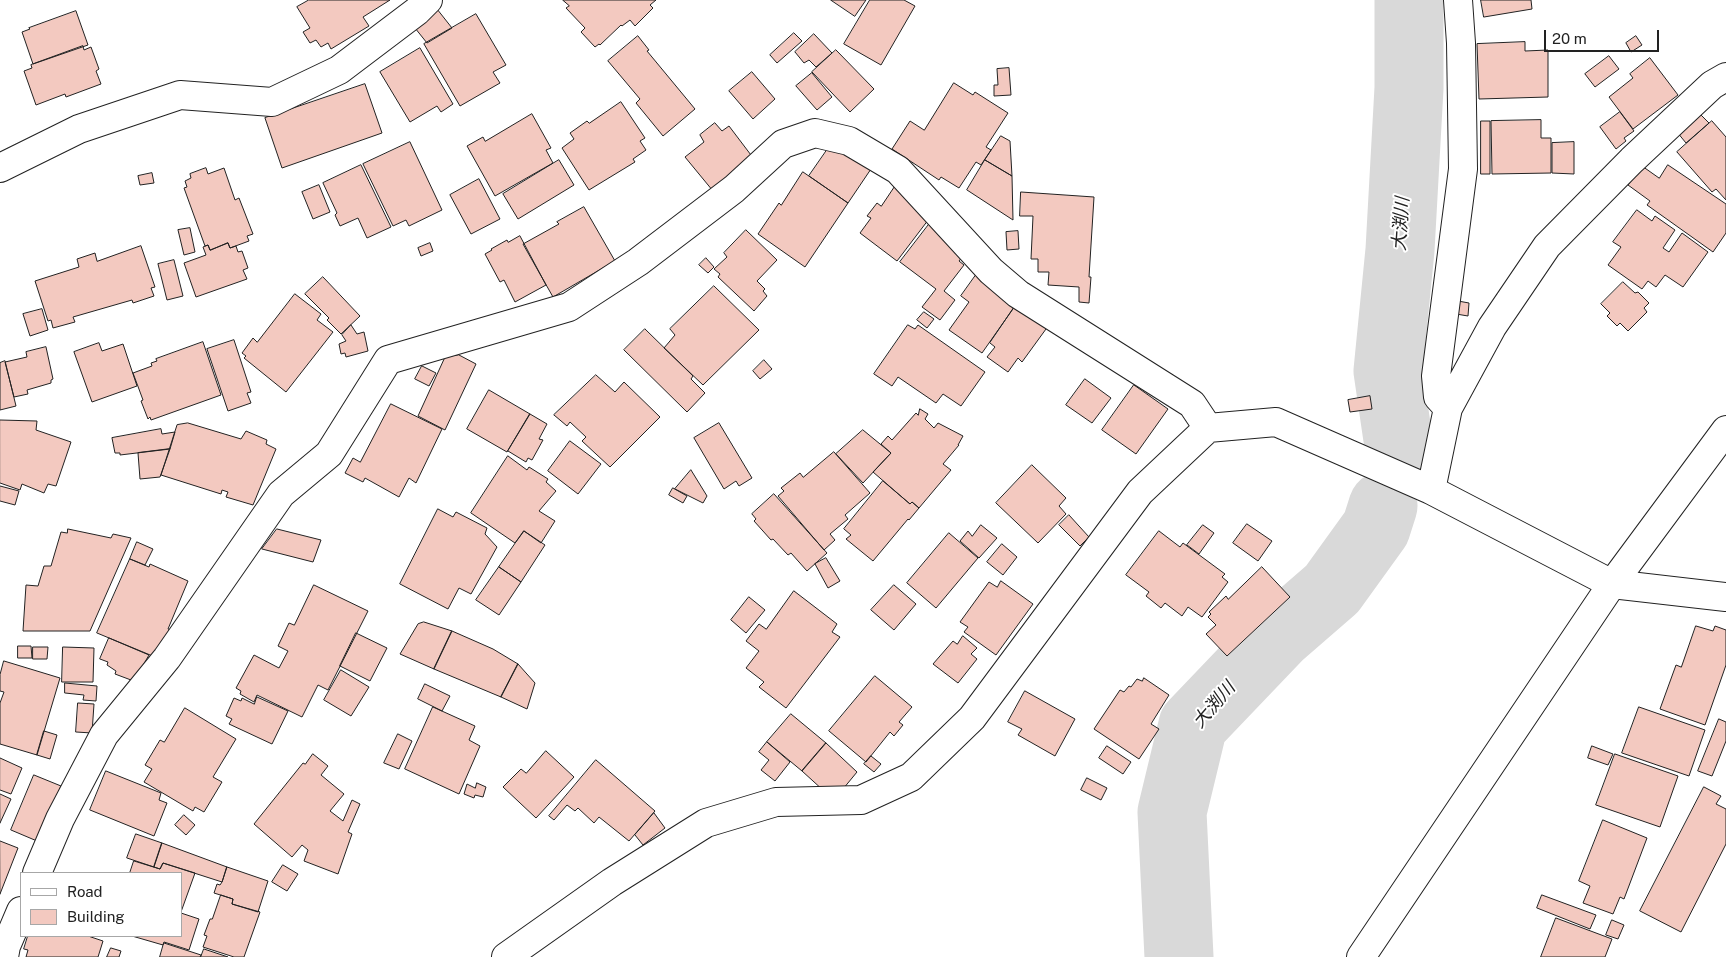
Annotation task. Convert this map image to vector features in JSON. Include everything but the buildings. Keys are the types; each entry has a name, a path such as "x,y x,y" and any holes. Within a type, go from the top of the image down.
{"street":[{"path":"0,168 79,129 180,95 272,102 339,70 417,11 428,0"},
{"path":"1448,408 1438,398 1436,376 1463,168 1461,43 1458,0"},
{"path":"1431,490 1448,408 1492,327 1547,246 1632,160 1712,85 1726,77"},
{"path":"37,872 60,819 104,735 167,658 281,494 329,454 388,360 569,307 668,240 734,189 783,144 815,133 824,135 850,141 898,170 991,271 1018,294 1192,404 1208,428"},
{"path":"506,957 612,882 706,824 776,802 861,800 911,777 972,718 1140,492 1208,428 1276,422 1431,490 1612,584 1726,597"},
{"path":"1361,957 1612,584 1726,430"},
{"path":"4,957 6,946 20,913"}],"waterway":[{"name":"大渕川","path":"1399,446 1388,371 1400,250 1409,88 1409,0"},
{"name":"大渕川","path":"1179,957 1172,812 1193,725 1279,635 1332,589 1376,528 1383,506"}]}
